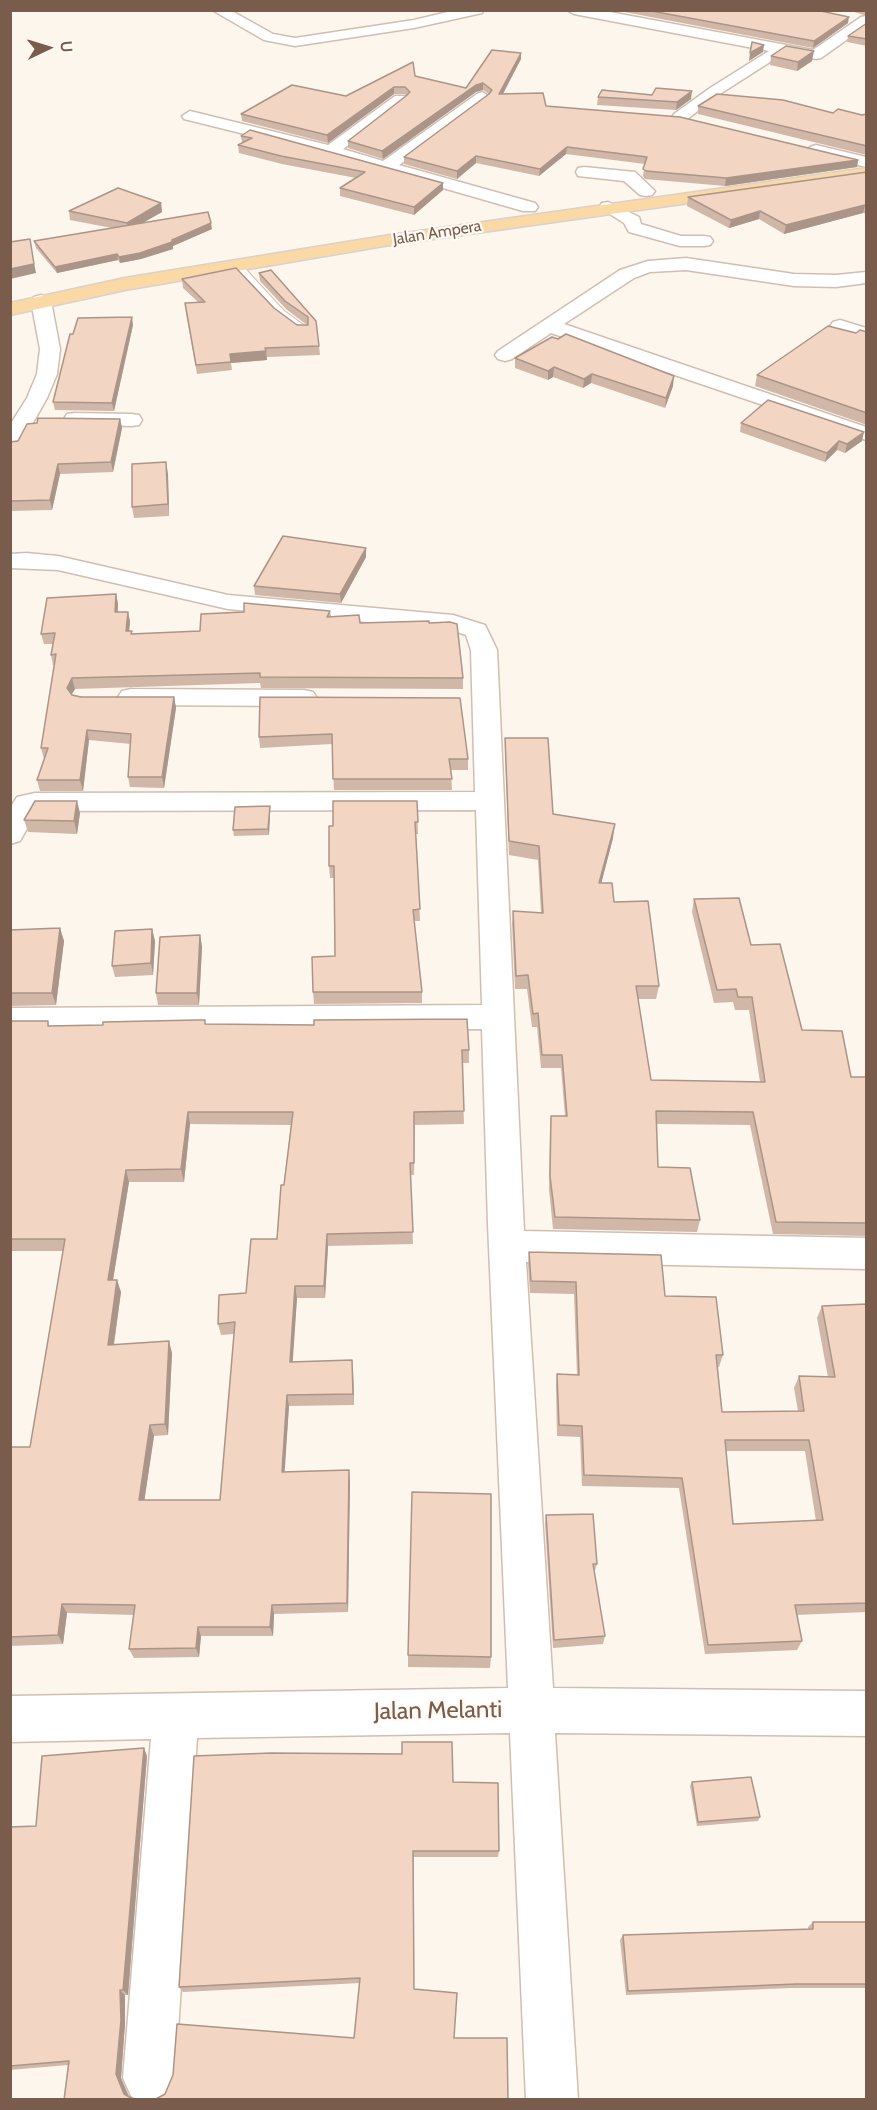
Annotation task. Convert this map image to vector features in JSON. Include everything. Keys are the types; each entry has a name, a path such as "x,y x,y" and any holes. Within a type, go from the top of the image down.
{"main road":[{"name":"Jalan Ampera","path":"10,309 41,301 236,265 608,207 867,163"},
{"name":"Jalan Ampera","path":"10,294 221,254 529,207 646,191 686,192 867,173"}],"street":[{"path":"219,10 269,37 295,42 414,24 477,10"},
{"path":"574,10 633,23 819,54 866,20"},
{"path":"633,23 652,10"},
{"path":"846,16 866,20"},
{"path":"703,123 675,117 781,49"},
{"path":"385,167 482,97"},
{"path":"331,151 400,99"},
{"path":"190,116 331,151 529,207"},
{"path":"830,153 848,139"},
{"path":"795,145 867,163"},
{"path":"584,172 630,176 646,191"},
{"path":"437,197 463,204 498,198"},
{"path":"608,207 633,220 632,225 635,228 680,241 704,241"},
{"path":"505,355 627,274 669,264 718,267 794,280 836,281 867,278"},
{"path":"10,444 26,418 47,374 50,349 41,301"},
{"path":"550,326 867,434"},
{"path":"840,326 867,334"},
{"path":"26,418 132,420"},
{"path":"10,561 58,563 228,602 465,626 476,630 484,650 474,699 490,801 508,1246 552,2100"},
{"path":"107,697 332,698"},
{"path":"10,834 27,804 35,802 490,801"},
{"path":"10,1020 498,1017"},
{"path":"508,1246 867,1253"},
{"name":"Jalan Melanti","path":"10,1719 533,1710 867,1713"},
{"path":"149,2078 176,1716"}],"lane":[{"path":"236,265 280,313 303,330"}],"building":[{"path":"646,10 816,10 849,17 814,41"},
{"path":"867,23 867,39 848,36"},
{"path":"752,42 764,45 750,53"},
{"path":"786,46 814,51 798,62 771,56"},
{"path":"492,50 521,53 499,94 543,93 546,106 680,117 858,160 726,178 646,171 643,169 647,157 567,147 540,169 476,156 457,171 404,157 489,94 492,90 483,83 476,85 382,151 348,141 406,96 410,92 405,87 394,87 327,135 241,114 292,85 346,96 413,62 415,76 466,88"},
{"path":"656,88 692,91 677,102 598,97 602,90 652,95"},
{"path":"717,94 783,100 833,113 838,109 862,115 867,114 867,146 698,106"},
{"path":"250,130 443,183 414,207 340,188 365,172 281,156 238,145 252,138 241,136"},
{"path":"867,172 867,205 786,225 760,211 731,220 688,197"},
{"path":"118,188 161,203 127,223 69,211"},
{"path":"208,212 211,223 172,242 140,253 119,257 117,254 55,267 34,241"},
{"path":"30,239 34,264 10,269 10,242"},
{"path":"236,268 274,308 297,325 308,325 308,317 285,301 259,273 271,270 316,321 319,346 265,348 266,351 230,354 231,362 196,365 185,303 205,302 182,279"},
{"path":"132,317 112,403 53,402 70,334 73,334 78,318"},
{"path":"828,326 856,333 860,330 867,332 867,413 757,375"},
{"path":"566,334 674,376 666,398 592,374 584,379 554,367 548,371 515,358 552,337 558,339"},
{"path":"768,400 864,432 847,444 839,441 827,453 741,423"},
{"path":"38,418 120,419 111,462 58,464 50,500 10,501 10,442 18,441 27,424 37,423"},
{"path":"166,462 168,504 132,507 132,464"},
{"path":"283,536 366,548 340,594 254,586"},
{"path":"116,594 115,612 128,612 126,631 132,631 131,634 200,631 201,614 244,612 244,603 330,611 327,617 359,615 360,623 450,622 457,624 463,678 260,677 260,673 72,678 67,688 72,695 81,697 174,697 162,777 128,777 131,734 87,730 80,780 37,780 48,748 41,748 56,654 51,655 55,633 41,634 47,598"},
{"path":"260,697 460,698 468,759 449,759 452,779 333,779 332,734 259,737"},
{"path":"505,738 548,738 553,814 615,824 599,883 612,883 614,902 648,901 659,986 636,986 651,1080 765,1082 752,997 738,997 736,989 717,990 694,899 739,898 751,945 780,944 802,1030 842,1031 851,1077 867,1077 867,1223 776,1222 753,1112 656,1111 658,1167 690,1168 700,1220 555,1217 550,1176 551,1116 567,1116 562,1055 542,1055 538,1013 533,1014 528,975 516,976 513,911 543,913 539,846 509,841"},
{"path":"35,801 77,801 74,821 24,820"},
{"path":"333,801 417,801 418,822 415,822 420,909 413,910 422,992 313,992 312,957 335,956 334,866 329,866 329,826 333,826"},
{"path":"270,806 268,829 233,830 235,807"},
{"path":"60,928 52,993 10,993 10,930"},
{"path":"152,929 151,963 112,966 115,931"},
{"path":"200,935 197,993 156,993 160,937"},
{"path":"467,1019 469,1050 462,1050 464,1111 414,1112 414,1163 410,1163 413,1232 327,1234 324,1286 295,1286 290,1362 352,1360 353,1394 287,1395 282,1472 349,1470 347,1603 272,1605 270,1627 198,1627 196,1648 129,1649 135,1605 62,1604 58,1635 10,1637 10,1447 30,1447 65,1239 10,1239 10,1021 48,1021 48,1026 196,1020 205,1020 205,1024 314,1025 314,1020","holes":["188,1112 293,1112 284,1185 281,1185 277,1239 251,1239 246,1293 219,1295 218,1324 235,1322 220,1500 139,1500 150,1425 165,1424 169,1341 108,1345 117,1280 108,1280 126,1170 181,1169"]},
{"path":"529,1252 661,1255 665,1296 716,1297 723,1355 716,1355 722,1412 804,1411 799,1376 835,1377 822,1306 867,1304 867,1603 795,1605 802,1641 708,1645 682,1478 584,1475 582,1426 559,1425 557,1374 579,1375 576,1282 531,1281","holes":["725,1440 809,1440 823,1520 733,1524"]},
{"path":"412,1492 491,1494 491,1657 408,1655"},
{"path":"593,1514 597,1564 593,1564 605,1636 554,1640 546,1515"},
{"path":"402,1742 452,1742 453,1782 498,1783 499,1851 413,1851 414,1989 457,1993 454,2038 507,2038 508,2100 64,2100 69,2061 10,2066 10,1827 36,1826 42,1756 144,1748 123,1990 120,1990 121,2020 116,2074 124,2094 133,2099 156,2099 165,2094 173,2075 177,2024 354,2038 360,1978 179,1987 194,1756 271,1753 402,1754"},
{"path":"751,1777 760,1817 698,1822 692,1782"},
{"path":"813,1922 867,1922 867,1984 796,1984 628,1991 623,1935 813,1929"}]}
